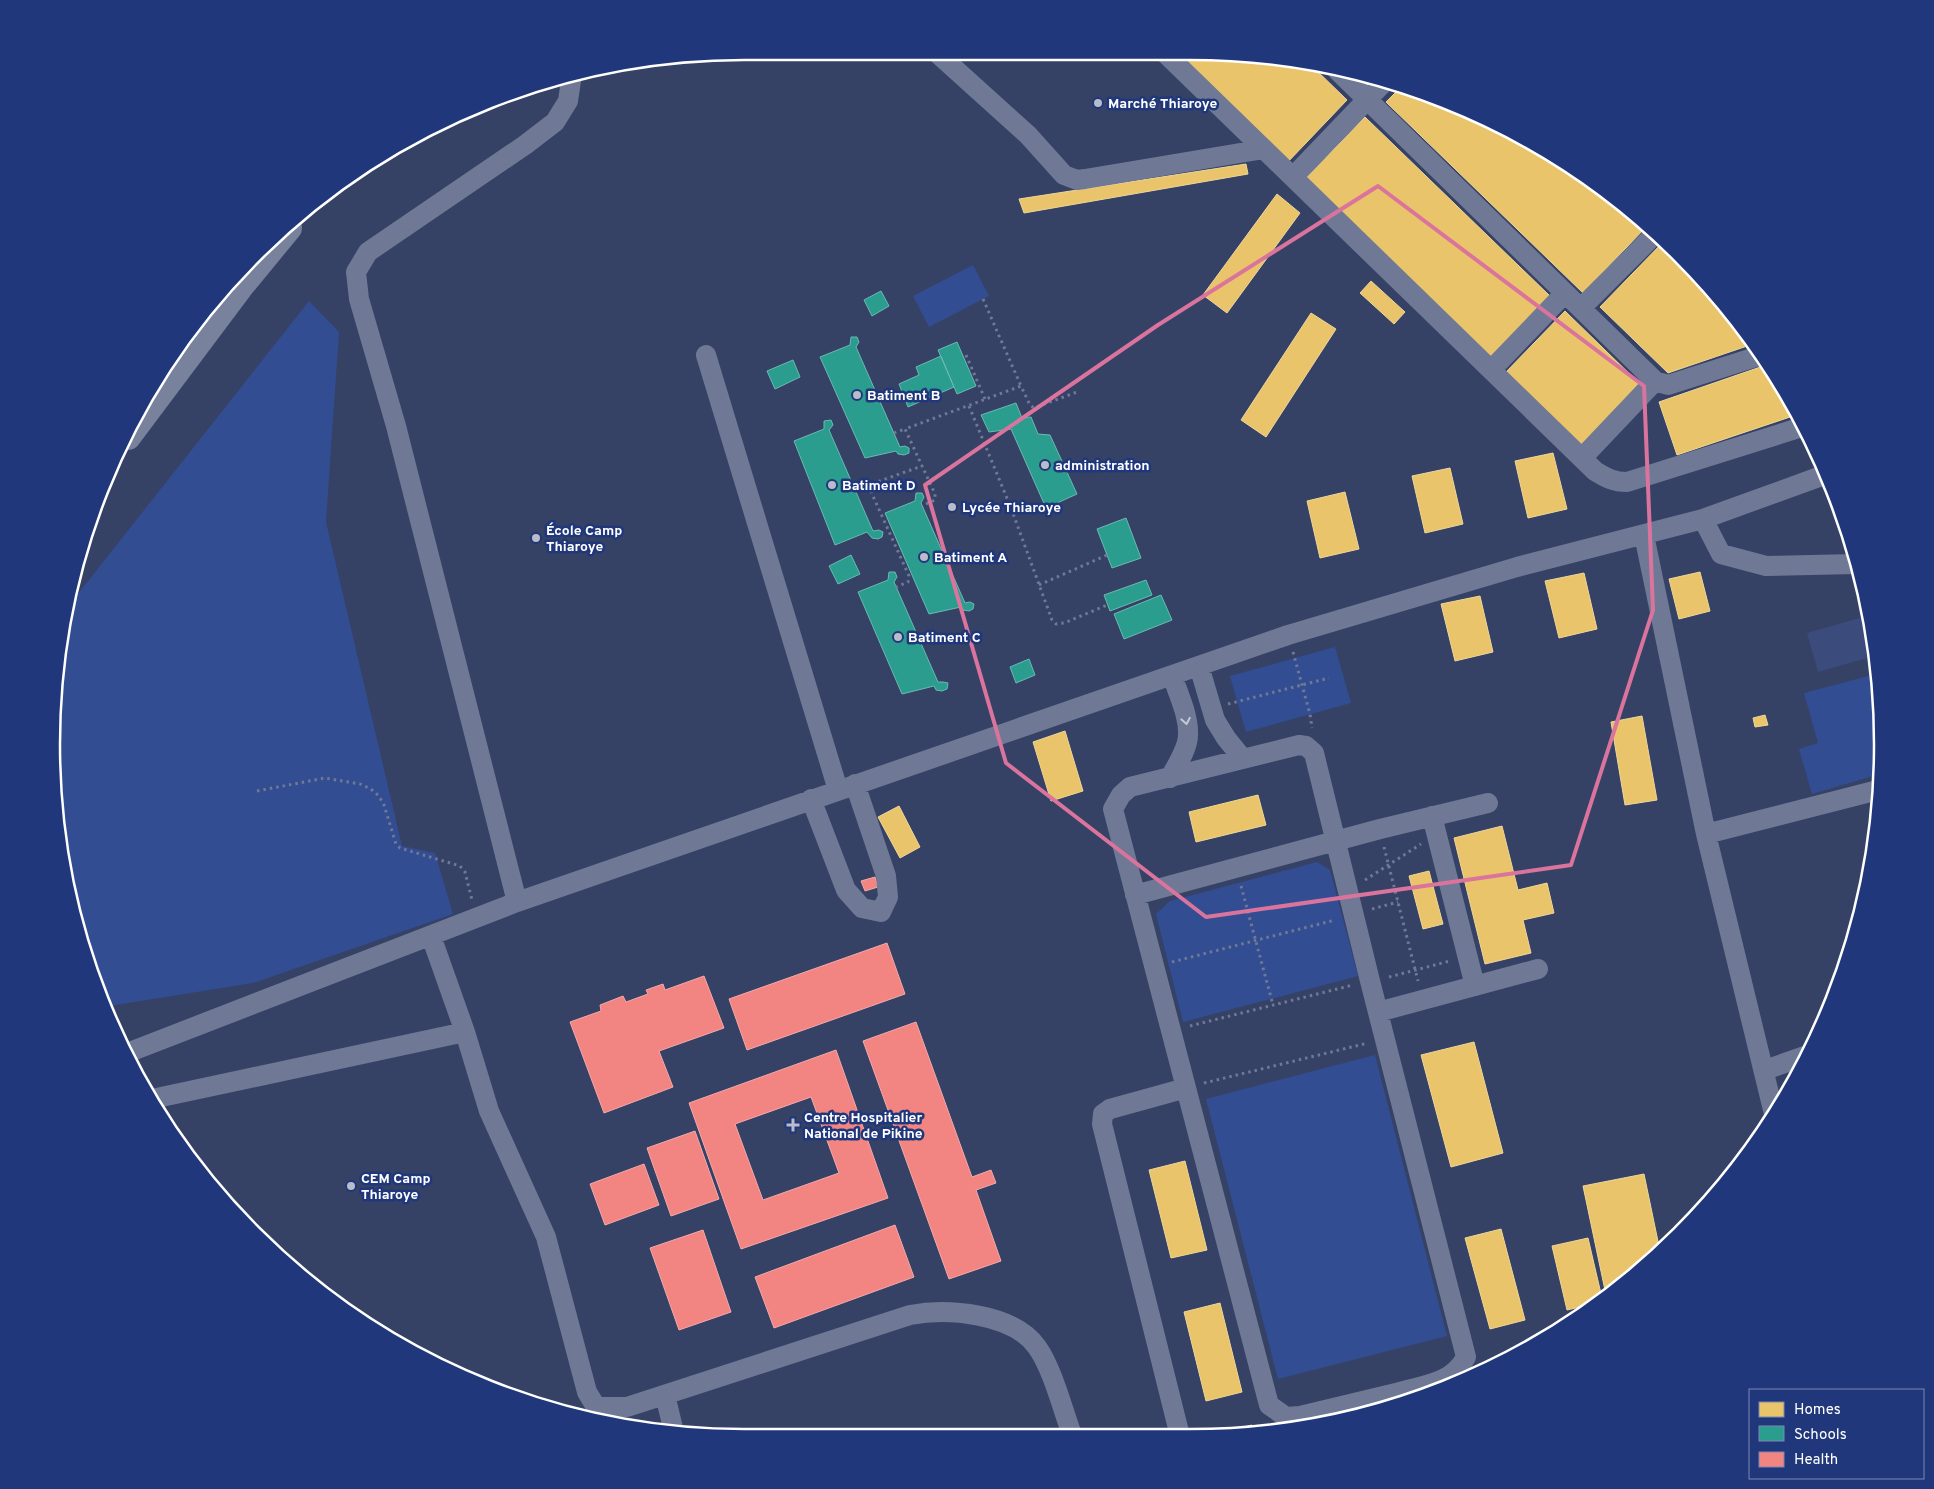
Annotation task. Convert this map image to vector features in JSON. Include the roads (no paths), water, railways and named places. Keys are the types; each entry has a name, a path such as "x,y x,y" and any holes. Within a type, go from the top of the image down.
{"main road":[{"path":"148,409 270,251"}],"street":[{"path":"945,60 1013,121 1064,175 1070,178 1086,179 1264,149"},
{"path":"1173,60 1595,471 1608,479 1617,482 1627,482 1796,429"},
{"path":"1344,78 1654,380 1668,385 1754,357"},
{"path":"517,902 398,435 359,299 356,272 368,252 525,145 555,122 568,101 571,82"},
{"path":"1294,177 1380,87"},
{"path":"1581,308 1650,239"},
{"path":"1491,370 1564,294"},
{"path":"706,355 846,787 886,876 888,897 881,912 862,908 846,890 811,799"},
{"path":"1582,458 1654,380"},
{"path":"133,1051 517,902 1288,635 1517,567 1703,519 1819,477"},
{"path":"1703,519 1721,554 1766,566 1850,564"},
{"path":"1644,535 1706,834 1772,1104"},
{"path":"1199,666 1215,720 1243,760"},
{"path":"1170,778 1183,753 1189,736 1186,716 1172,675"},
{"path":"1382,1401 1286,1417 1269,1405 1113,809 1121,795 1130,787 1299,745 1306,746 1314,754 1466,1357 1460,1368 1448,1378"},
{"path":"1706,834 1873,791"},
{"path":"1135,895 1380,829 1434,825 1488,803"},
{"path":"1434,825 1475,986"},
{"path":"431,936 465,1032 489,1111 546,1236 587,1392 596,1407 627,1407 910,1315 942,1311 970,1314 997,1321 1026,1335 1036,1345 1044,1358 1070,1429"},
{"path":"1378,1012 1538,969"},
{"path":"158,1098 465,1032"},
{"path":"1765,1070 1797,1059"},
{"path":"1178,1429 1102,1124 1103,1114 1110,1109 1186,1088"},
{"path":"665,1395 672,1425"}],"place":[{"name":"Marché Thiaroye","path":"1098,103"},
{"name":"Batiment B","path":"857,395"},
{"name":"administration","path":"1045,465"},
{"name":"Batiment D","path":"832,485"},
{"name":"Lycée Thiaroye","path":"952,507"},
{"name":"École Camp Thiaroye","path":"536,538"},
{"name":"Batiment A","path":"924,557"},
{"name":"Batiment C","path":"898,637"},
{"name":"Centre Hospitalier National de Pikine","path":"793,1125"},
{"name":"CEM Camp Thiaroye","path":"351,1186"}]}
